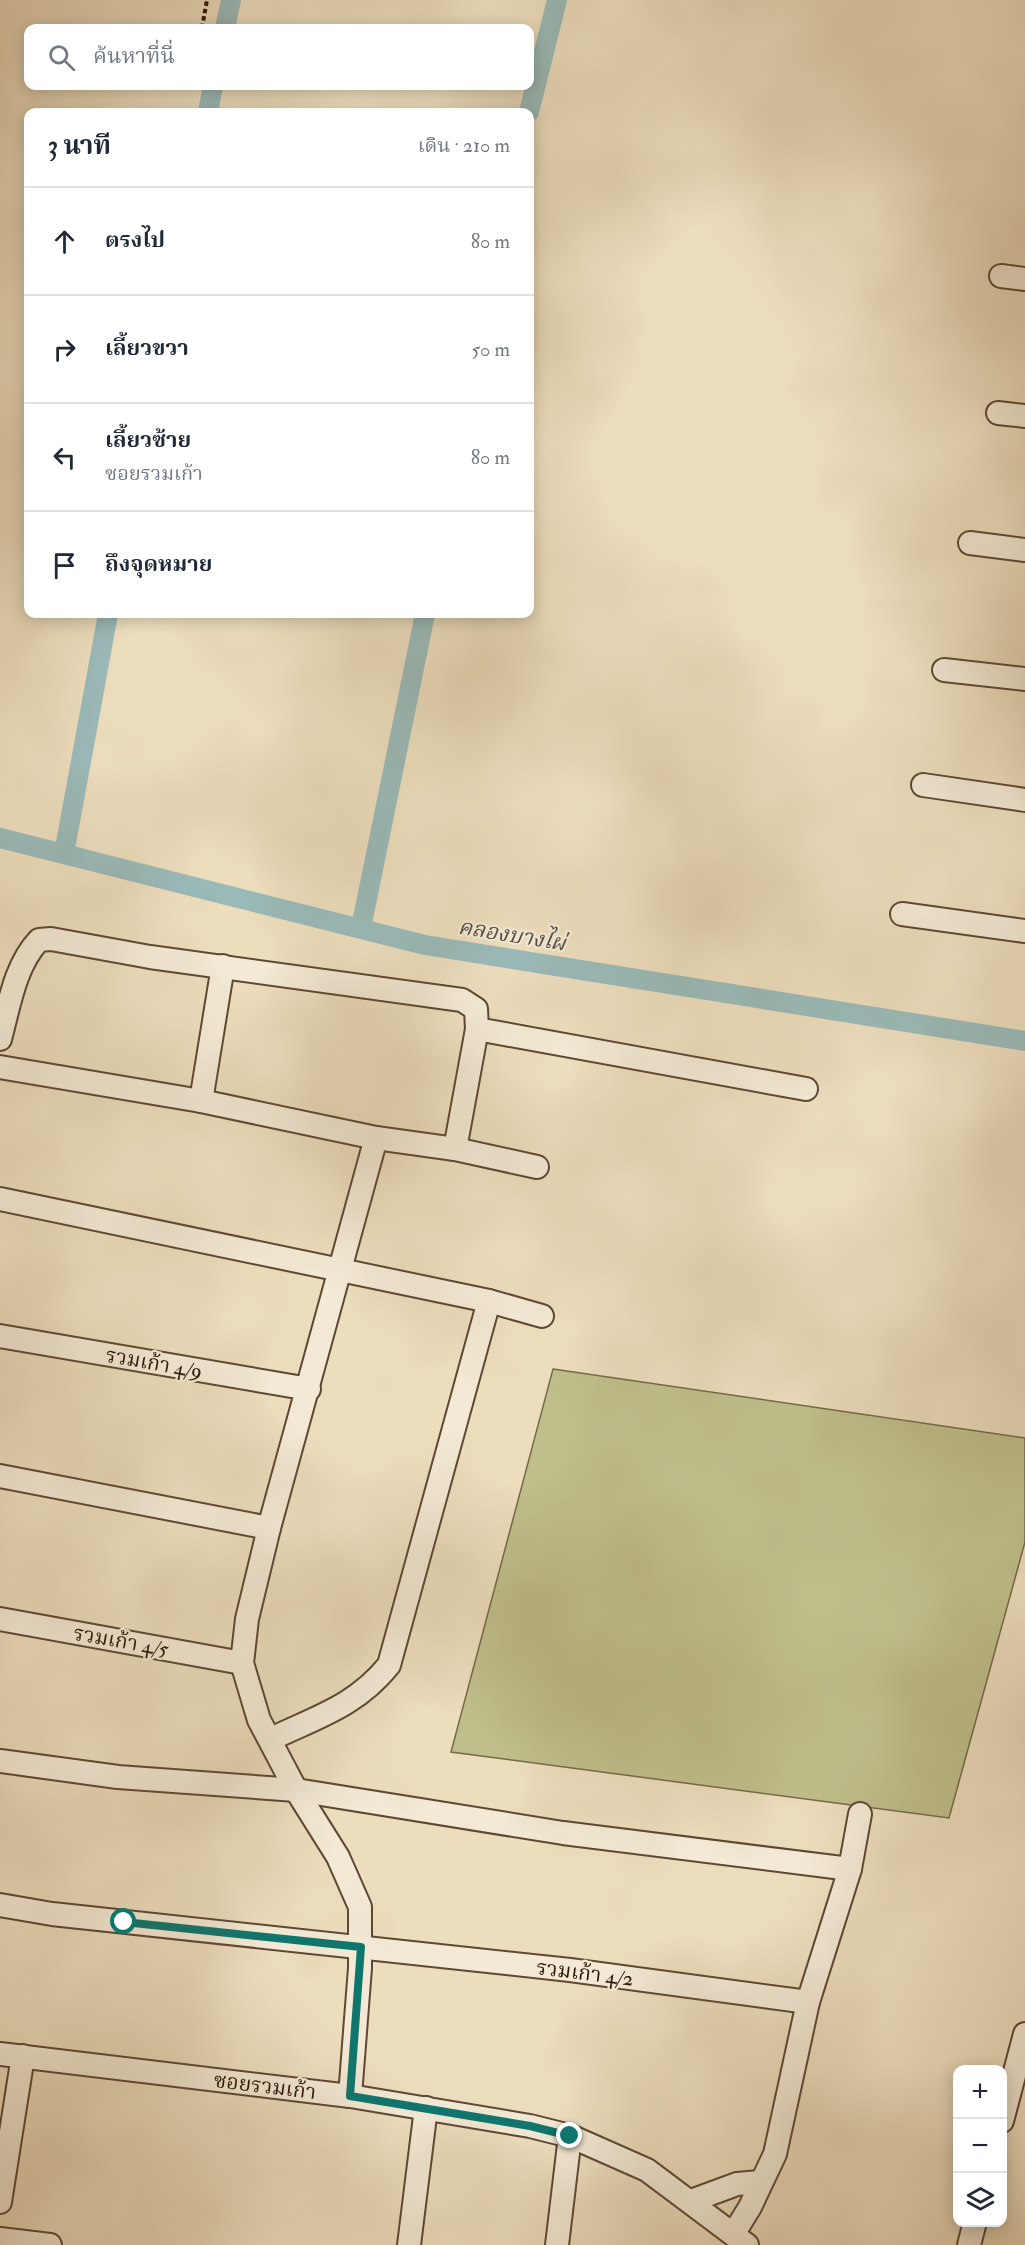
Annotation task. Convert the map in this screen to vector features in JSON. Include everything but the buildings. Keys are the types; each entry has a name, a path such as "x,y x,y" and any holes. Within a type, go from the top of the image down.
{"street":[{"path":"1001,276 1025,279"},
{"path":"998,413 1025,416"},
{"path":"970,543 1025,550"},
{"path":"945,670 1025,679"},
{"path":"923,785 1025,800"},
{"path":"902,914 1025,931"},
{"path":"0,1039 16,979 33,946 39,940 51,939 150,957 462,1000 476,1009 477,1029 455,1149"},
{"path":"201,1101 223,966"},
{"path":"477,1029 806,1089"},
{"path":"0,1068 201,1101 376,1138 455,1149 537,1167"},
{"path":"350,2096 361,1947 360,1907 338,1857 296,1790 271,1738 259,1720 242,1663 247,1619 269,1528 342,1269 376,1138"},
{"path":"0,1199 342,1269 489,1301 542,1316"},
{"path":"271,1738 355,1699 375,1682 388,1665 489,1301"},
{"name":"รวมเก้า 4/9","path":"0,1336 309,1389"},
{"path":"0,1476 269,1528"},
{"name":"รวมเก้า 4/5","path":"0,1619 242,1663"},
{"path":"0,1761 118,1777 296,1790 563,1833 850,1869"},
{"path":"740,2239 760,2182 775,2154 808,2002 850,1869 860,1814"},
{"name":"รวมเก้า 4/2","path":"0,1905 52,1914 570,1970 808,2002"},
{"path":"1003,2119 1025,2034"},
{"name":"ซอยรวมเก้า","path":"0,2054 350,2096 530,2126 570,2136 647,2170 740,2239"},
{"path":"0,2202 23,2056"},
{"path":"409,2245 426,2108"},
{"path":"557,2245 570,2136"},
{"path":"691,2201 737,2184 760,2182"},
{"path":"969,2245 974,2227"},
{"path":"0,2238 50,2245"}],"path":[{"path":"203,24 207,0"}],"green space":[{"path":"553,1369 1025,1438 1025,1542 949,1818 451,1752"}],"waterway":[{"path":"226,24 231,0"},
{"path":"530,108 557,0"},
{"path":"209,108 212,90"},
{"path":"64,854 107,618"},
{"path":"361,928 424,618"},
{"name":"คลองบางไผ่","path":"0,838 425,945 1025,1041"}],"route":[{"path":"124,1922 220,1930 312,1943 361,1947 350,2096 530,2126 570,2136"}]}
